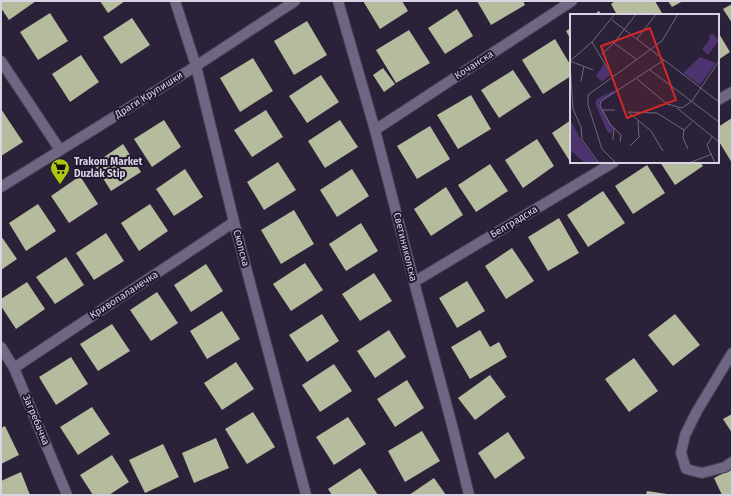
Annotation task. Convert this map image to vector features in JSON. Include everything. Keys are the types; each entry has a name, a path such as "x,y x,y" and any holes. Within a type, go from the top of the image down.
{"street":[{"name":"Скопска","path":"175,1 196,66 303,494"},
{"name":"Драги Крупишки","path":"1,187 196,66 295,1"},
{"name":"Светиниколска","path":"338,1 375,130 454,430 469,495"},
{"name":"Кочанска","path":"375,130 572,1"},
{"path":"1,61 60,150"},
{"path":"719,99 732,92"},
{"name":"Белградска","path":"414,282 612,163"},
{"name":"Кривопаланечка","path":"14,368 234,222"},
{"name":"Загребачка","path":"1,347 14,368 67,495"},
{"path":"732,353 697,411 685,436 681,453 686,469 702,474 725,467 732,462"}],"building":[{"path":"1,1 36,1 9,20 1,8"},
{"path":"100,1 125,1 108,13"},
{"path":"363,1 402,1 408,11 380,29"},
{"path":"477,1 523,1 525,5 491,25"},
{"path":"615,1 655,1 662,14 616,14 611,4"},
{"path":"668,1 683,1 672,7"},
{"path":"732,4 732,23 723,9"},
{"path":"457,9 473,36 445,54 428,28"},
{"path":"599,11 601,14 594,14"},
{"path":"50,13 68,41 38,60 20,32"},
{"path":"132,18 150,45 121,64 103,37"},
{"path":"307,21 327,55 294,75 274,41"},
{"path":"570,29 570,38 566,31"},
{"path":"409,30 430,63 396,83 376,50"},
{"path":"719,34 730,52 719,59"},
{"path":"555,39 570,64 570,77 543,94 522,60"},
{"path":"81,55 99,82 70,102 52,74"},
{"path":"253,58 273,91 240,112 220,78"},
{"path":"383,68 395,84 384,92 373,75"},
{"path":"513,70 531,97 499,118 481,90"},
{"path":"321,75 339,102 307,123 289,96"},
{"path":"471,95 491,129 458,149 437,115"},
{"path":"1,109 23,142 1,156"},
{"path":"266,110 283,137 252,157 234,130"},
{"path":"732,118 732,163 719,142 719,126"},
{"path":"164,120 181,147 152,167 134,139"},
{"path":"340,120 358,147 325,168 308,141"},
{"path":"570,121 570,160 569,160 552,133"},
{"path":"430,126 450,159 417,179 397,146"},
{"path":"537,139 554,166 523,188 505,160"},
{"path":"123,144 141,172 111,191 94,164"},
{"path":"278,162 296,190 264,210 247,182"},
{"path":"661,163 701,163 703,166 675,185"},
{"path":"490,164 508,191 476,212 458,185"},
{"path":"647,165 665,193 633,214 615,186"},
{"path":"185,169 203,197 174,216 156,189"},
{"path":"352,169 369,196 337,217 320,190"},
{"path":"80,176 98,204 69,223 51,196"},
{"path":"446,187 463,215 431,236 414,209"},
{"path":"603,191 625,223 588,247 567,215"},
{"path":"38,204 56,231 26,251 9,223"},
{"path":"150,204 168,231 139,251 121,223"},
{"path":"294,210 314,244 281,264 261,230"},
{"path":"559,218 579,253 548,271 528,237"},
{"path":"361,223 378,251 346,271 329,244"},
{"path":"106,233 124,261 94,280 76,253"},
{"path":"1,236 17,259 1,270"},
{"path":"512,248 534,281 506,299 485,266"},
{"path":"66,257 84,285 55,304 36,277"},
{"path":"305,263 323,290 291,311 273,284"},
{"path":"206,264 223,291 191,312 174,285"},
{"path":"374,273 392,301 360,321 342,294"},
{"path":"467,281 485,311 457,328 439,298"},
{"path":"27,282 45,309 16,329 1,306 1,299"},
{"path":"157,292 178,323 151,341 130,310"},
{"path":"222,311 240,339 207,359 190,331"},
{"path":"322,314 339,341 307,362 289,335"},
{"path":"675,314 700,345 673,366 648,335"},
{"path":"112,324 130,351 98,371 80,344"},
{"path":"389,330 406,357 375,378 357,351"},
{"path":"480,330 490,347 499,342 507,357 470,379 451,347"},
{"path":"71,357 88,384 56,405 39,377"},
{"path":"634,358 658,391 629,412 605,379"},
{"path":"236,362 254,389 222,410 204,383"},
{"path":"334,364 352,391 320,412 302,385"},
{"path":"490,375 506,397 475,420 458,398"},
{"path":"407,380 424,408 395,427 377,399"},
{"path":"92,407 110,434 78,455 60,427"},
{"path":"253,412 275,447 247,464 225,429"},
{"path":"732,414 732,433 723,419"},
{"path":"348,417 366,444 334,465 316,437"},
{"path":"5,426 19,455 1,464 1,428"},
{"path":"422,431 440,461 405,482 388,451"},
{"path":"508,432 525,458 495,479 478,453"},
{"path":"216,438 229,468 194,483 182,453"},
{"path":"163,444 179,477 145,493 129,460"},
{"path":"112,455 129,482 109,495 93,495 80,475"},
{"path":"360,468 378,495 332,495 328,489"},
{"path":"732,469 732,495 722,495 714,478"},
{"path":"21,472 30,495 1,495 1,481"},
{"path":"434,478 446,495 409,495"},
{"path":"647,491 667,494 646,495"}],"place":[{"name":"Trakom Market Duzlak Stip","path":"60,185"}]}
